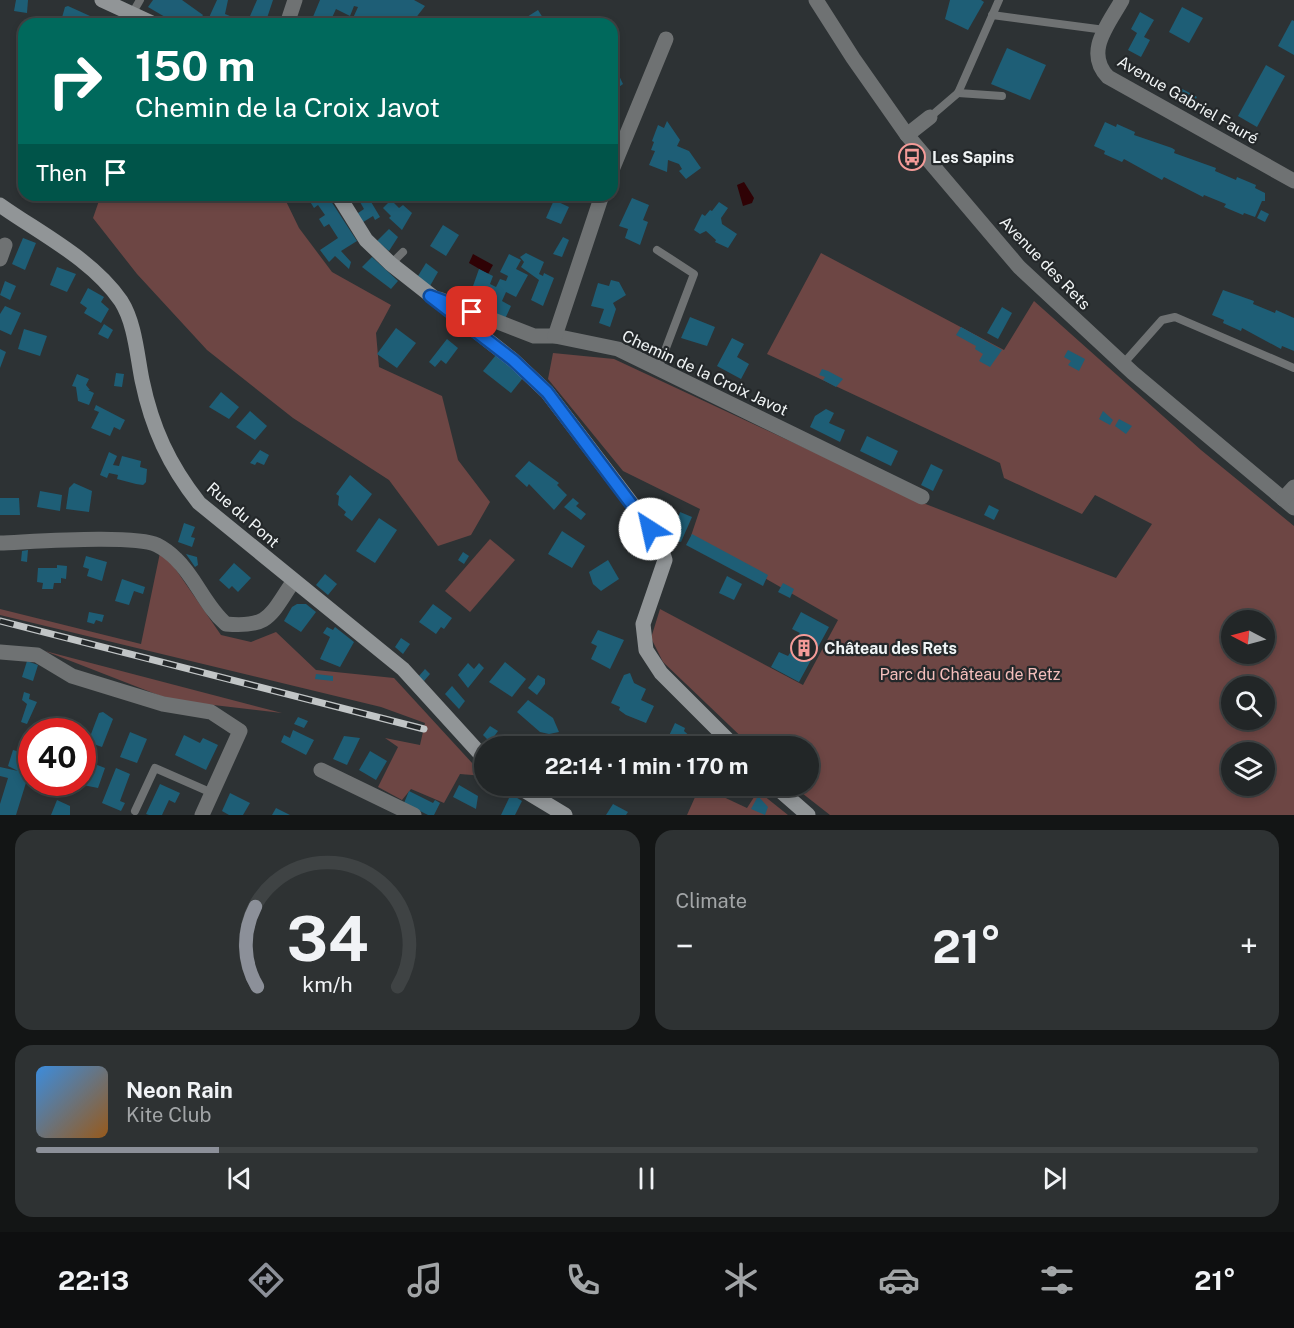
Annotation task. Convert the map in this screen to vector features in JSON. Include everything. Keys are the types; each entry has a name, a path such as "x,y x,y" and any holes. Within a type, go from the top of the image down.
{"street":[{"path":"102,0 136,6 148,18"},
{"path":"289,18 295,0"},
{"name":"Avenue des Rets","path":"816,0 907,135 1019,267 1123,364 1288,504"},
{"name":"Avenue Gabriel Fauré","path":"1122,0 1098,45 1096,56 1099,68 1108,77 1294,181"},
{"path":"618,155 666,39"},
{"path":"907,135 930,117"},
{"path":"342,201 366,240 391,264 513,360 547,392 660,544 665,560 643,624 646,650 662,673 724,736"},
{"path":"555,336 600,201"},
{"name":"Rue du Pont","path":"0,205 78,258 103,279 122,303 136,343 152,420 175,472 199,504 403,669 474,747"},
{"name":"Chemin de la Croix Javot","path":"430,296 534,336 555,336 618,349 922,496"},
{"path":"1288,504 1294,487"},
{"path":"0,543 130,540 156,544 188,572 214,614 226,624 260,624 273,613 293,582"},
{"path":"0,652 37,655 72,676 163,704 211,712 240,731 202,815"},
{"path":"321,770 414,815"},
{"path":"534,796 565,815"},
{"path":"787,796 808,815"}],"lane":[{"path":"930,117 958,93 999,0"},
{"path":"992,15 1106,30"},
{"path":"958,93 1002,96"},
{"path":"657,250 694,274 658,369"},
{"path":"391,264 403,252"},
{"path":"1123,364 1138,340 1162,321 1175,316 1294,368"},
{"path":"135,811 155,768 212,793"}],"green space":[{"path":"99,201 286,201 299,228 332,272 391,305 376,333 379,367 442,396 458,460 490,502 471,535 438,546 389,480 293,418 207,350 137,274 93,218"},
{"name":"Parc du Château de Retz","path":"821,253 1004,350 1034,301 1201,450 1294,526 1294,815 830,815 806,796 819,796 819,736 740,736 663,662 651,638 660,609 803,685 838,620 691,536 700,509 623,471 548,379 553,353 614,359 923,503 1116,578 1152,524 1095,495 1082,514 1004,478 1000,463 767,354"},
{"path":"490,539 515,560 470,612 445,591"},
{"path":"161,548 221,635 251,642 276,632 316,670 394,678 474,765 474,775 460,774 444,803 411,789 402,800 378,787 398,747 385,738 420,745 425,723 381,707 0,615 0,609 141,644"},
{"path":"45,651 282,713 171,700"},
{"path":"696,796 721,796 747,808 755,796 764,796 788,815 687,815"}],"shaded area":[{"path":"744,182 754,198 752,203 743,206 737,185"},
{"path":"473,254 493,265 488,274 469,263"}],"building":[{"path":"16,0 28,0 27,13 14,11"},
{"path":"153,0 182,0 203,15 201,18 167,18 148,7"},
{"path":"217,0 228,0 225,14 235,18 209,18"},
{"path":"257,0 273,0 267,18 249,18"},
{"path":"320,0 414,0 425,6 416,18 353,18 358,7 354,6 350,16 336,9 332,18 312,18"},
{"path":"950,0 981,0 984,2 968,30 945,19"},
{"path":"68,6 90,16 89,18 62,18 65,7"},
{"path":"1182,7 1203,18 1189,43 1169,32"},
{"path":"538,10 543,18 525,18"},
{"path":"1140,12 1154,20 1144,37 1150,40 1141,57 1128,50 1137,33 1131,29"},
{"path":"1292,20 1294,21 1294,55 1278,46"},
{"path":"1007,48 1046,65 1030,100 991,84"},
{"path":"1266,65 1285,76 1257,127 1238,116"},
{"path":"618,74 623,84 618,88"},
{"path":"1175,85 1197,97 1193,104 1171,92"},
{"path":"667,121 680,140 677,146 689,151 701,168 686,179 679,171 682,169 679,164 668,160 667,172 649,165 655,151 651,150 654,142 652,141 658,125 664,128"},
{"path":"1105,122 1116,127 1117,124 1135,132 1134,135 1172,148 1175,150 1174,153 1216,168 1215,171 1236,180 1237,177 1256,185 1255,188 1265,193 1265,201 1262,201 1255,217 1244,213 1243,215 1224,207 1226,204 1204,195 1203,197 1164,177 1162,180 1124,159 1122,162 1104,154 1105,151 1094,146"},
{"path":"632,198 649,205 643,220 648,222 640,245 625,238 628,229 619,226"},
{"path":"310,201 331,201 357,241 341,251 351,262 349,269 335,256 329,262 320,250 338,238 329,224 324,227 319,219 325,215 318,205 314,208"},
{"path":"359,201 371,201 380,217 375,220 373,216 360,224 355,215 364,209"},
{"path":"392,201 399,208 403,205 412,213 402,230 389,218 391,216 383,208"},
{"path":"554,201 569,207 561,224 546,218"},
{"path":"719,202 728,208 721,218 722,224 737,234 728,248 715,242 716,240 706,231 700,234 694,230 702,214 705,216"},
{"path":"1261,210 1269,214 1265,222 1257,218"},
{"path":"443,225 459,235 446,256 430,246"},
{"path":"389,229 398,237 389,251 377,241"},
{"path":"563,237 569,240 562,257 553,254"},
{"path":"23,238 36,243 25,270 12,264"},
{"path":"526,253 544,262 539,274 543,276 544,273 554,278 543,306 531,300 539,280 521,267 524,262 520,257"},
{"path":"509,254 521,260 516,269 528,275 516,297 506,292 502,301 511,306 504,321 482,312 489,297 472,289 479,269 493,276 490,284 496,287 500,279 506,281 508,276 500,272"},
{"path":"372,257 398,281 391,289 362,267"},
{"path":"426,263 438,272 430,286 418,276"},
{"path":"57,267 76,274 67,292 50,285"},
{"path":"611,280 619,282 626,295 613,303 616,309 610,327 599,323 604,309 591,306 598,283 609,286"},
{"path":"5,281 16,286 10,300 0,295"},
{"path":"88,288 104,297 101,302 109,309 101,323 84,313 87,308 80,303"},
{"path":"1223,290 1254,301 1253,304 1275,313 1276,310 1294,318 1294,351 1282,346 1281,349 1242,328 1241,331 1223,323 1224,320 1212,315"},
{"path":"5,306 21,313 11,335 0,330 0,314"},
{"path":"1002,307 1012,313 998,339 987,333"},
{"path":"690,317 715,327 707,346 681,338"},
{"path":"104,324 113,330 108,339 98,334"},
{"path":"961,327 1002,350 990,367 979,361 983,354 975,349 976,346 956,335"},
{"path":"396,328 416,343 397,368 377,354"},
{"path":"24,329 47,336 40,356 18,349"},
{"path":"732,338 744,344 737,357 749,364 741,379 717,366"},
{"path":"447,339 458,348 446,364 441,360 435,367 429,362"},
{"path":"0,349 6,352 0,368"},
{"path":"1068,350 1085,359 1079,371 1068,365 1071,361 1064,357"},
{"path":"496,355 523,378 511,393 483,371"},
{"path":"822,369 843,379 836,387 823,380 825,377 819,375"},
{"path":"116,373 124,374 122,387 114,386"},
{"path":"77,374 89,379 86,385 90,390 88,390 94,393 89,405 78,401 76,387 72,386"},
{"path":"221,392 239,407 229,419 209,407"},
{"path":"96,405 125,420 120,430 114,427 110,436 91,428 99,412 94,410"},
{"path":"826,409 834,413 829,423 845,430 840,442 810,427 815,416"},
{"path":"250,411 267,426 255,440 236,427"},
{"path":"1103,411 1113,420 1110,425 1099,419"},
{"path":"1119,419 1132,426 1126,434 1115,426"},
{"path":"867,436 898,451 891,466 860,451"},
{"path":"260,450 269,455 264,465 257,462 255,465 250,463"},
{"path":"109,452 117,456 113,465 119,466 122,456 141,461 140,467 147,469 146,482 143,485 136,484 117,479 118,475 109,473 107,478 100,475"},
{"path":"529,461 559,483 557,485 567,495 554,510 529,484 527,487 515,476"},
{"path":"931,464 943,470 933,491 921,485"},
{"path":"350,475 372,494 352,521 344,515 346,512 338,505 339,496 336,494"},
{"path":"74,483 92,491 89,512 66,509 69,488"},
{"path":"40,491 62,495 60,511 37,507"},
{"path":"0,498 19,498 20,515 0,515"},
{"path":"573,498 579,503 576,506 586,514 581,520 564,507"},
{"path":"989,505 999,510 994,520 984,515"},
{"path":"680,512 692,517 681,542 670,538"},
{"path":"379,518 397,530 375,563 356,551"},
{"path":"184,523 195,527 191,537 195,538 192,547 178,542"},
{"path":"562,531 585,546 572,568 548,554"},
{"path":"692,534 768,575 763,586 686,545"},
{"path":"28,550 27,562 21,561 22,551"},
{"path":"463,552 469,556 464,564 458,560"},
{"path":"186,554 197,557 198,565 195,567"},
{"path":"86,556 107,562 102,581 87,576 89,569 83,567"},
{"path":"608,560 619,579 601,591 593,584 589,572"},
{"path":"234,563 251,578 238,592 232,586 229,589 219,580"},
{"path":"57,565 67,566 66,579 61,578 61,583 54,583 53,589 42,589 43,583 37,582 38,568 57,568"},
{"path":"325,574 337,584 328,595 316,585"},
{"path":"727,576 742,584 734,600 719,593"},
{"path":"122,579 145,587 143,594 134,591 129,605 115,601"},
{"path":"783,583 794,589 790,598 778,592"},
{"path":"297,604 306,604 316,612 301,632 284,621 292,607"},
{"path":"433,604 452,618 444,629 441,627 436,634 419,622"},
{"path":"89,612 104,615 102,622 96,620 94,624 87,622"},
{"name":"Château des Rets","path":"801,612 829,627 799,682 771,667 779,652 788,656 792,650 790,646 800,633 792,629"},
{"path":"327,627 333,630 335,627 354,642 340,667 320,659 330,637 323,633"},
{"path":"598,630 624,640 610,669 591,659 597,646 591,643"},
{"path":"401,638 410,644 403,654 395,647"},
{"path":"27,661 38,665 33,681 22,677"},
{"path":"505,662 526,679 512,697 489,682"},
{"path":"468,663 474,669 479,663 484,668 468,688 458,675"},
{"path":"425,669 430,674 424,681 419,676"},
{"path":"630,673 634,683 646,689 641,700 654,706 646,723 626,715 619,710 620,707 611,703 624,675"},
{"path":"316,674 333,676 333,681 315,679"},
{"path":"538,675 545,679 545,684 537,695 528,688"},
{"path":"452,686 465,701 459,709 445,694"},
{"path":"24,692 30,694 29,699 37,702 30,718 22,718 27,704 22,700"},
{"path":"528,700 553,718 559,732 549,734 540,732 517,712"},
{"path":"103,712 113,719 102,747 96,745 96,721 99,713"},
{"path":"298,717 308,721 304,728 294,724"},
{"path":"675,723 685,728 684,731 690,736 669,736"},
{"path":"490,726 498,731 494,736 483,735"},
{"path":"293,730 314,740 306,755 281,742 284,735 290,738"},
{"path":"130,732 147,739 137,763 120,757"},
{"path":"184,735 200,743 203,738 218,745 206,770 175,755"},
{"path":"344,736 360,738 347,765 333,759"},
{"path":"13,750 18,751 18,771 8,766"},
{"path":"370,751 387,761 376,780 359,770"},
{"path":"96,765 105,768 98,788 96,788"},
{"path":"0,767 18,771 18,796 22,796 16,815 0,815 0,804 8,778 0,776"},
{"path":"116,768 130,774 120,801 125,803 121,811 102,803"},
{"path":"160,784 180,793 175,803 169,800 162,815 146,814"},
{"path":"459,785 474,794 474,796 478,796 476,809 453,797"},
{"path":"409,791 433,803 435,800 440,803 434,815 428,815 404,803"},
{"path":"230,793 250,803 243,815 229,815 222,811"},
{"path":"510,796 522,801 515,815 501,815"},
{"path":"758,796 768,807 765,815 751,809"},
{"path":"57,800 70,806 70,815 51,815"},
{"path":"613,804 628,812 626,815 606,815"},
{"path":"276,808 290,815 272,815"}],"railway":[{"path":"0,621 424,729"}],"place":[{"name":"Les Sapins","path":"912,157"},
{"name":"Château des Rets","path":"804,648"}],"route":[{"path":"472,312 430,296 513,360 547,392 650,529"}]}
